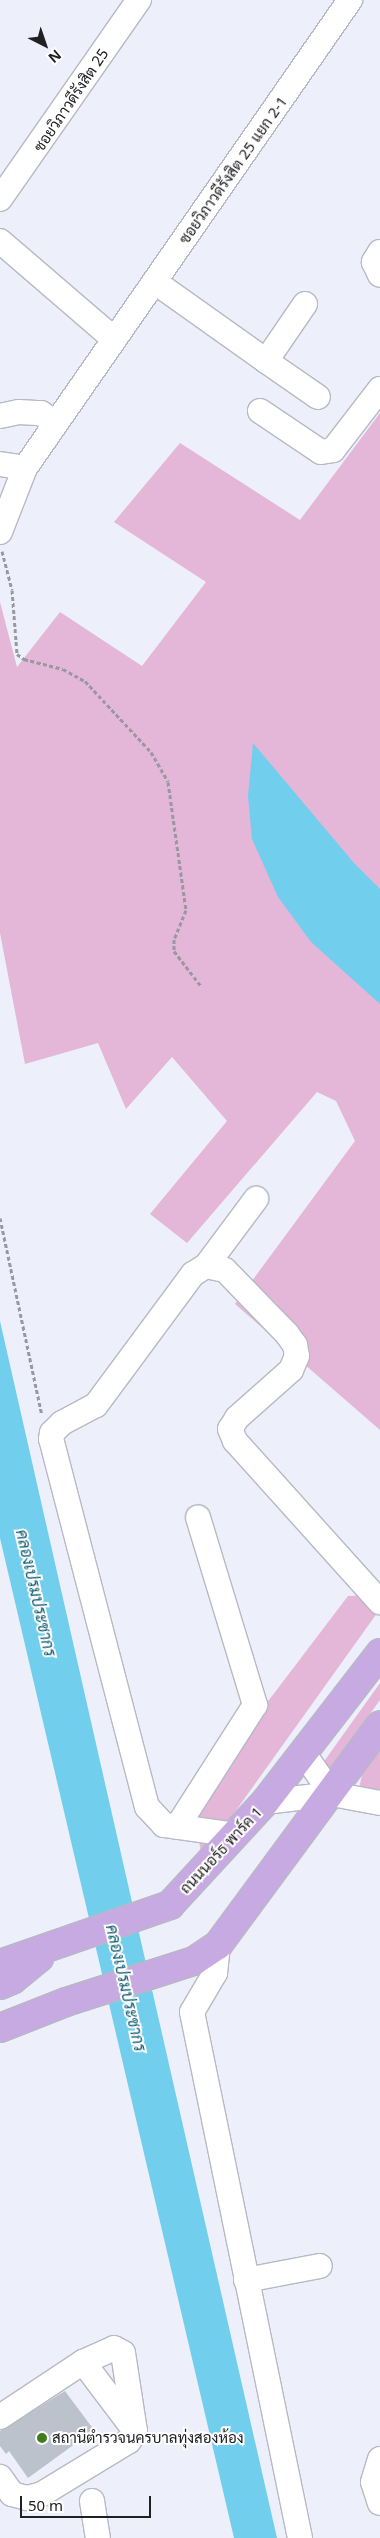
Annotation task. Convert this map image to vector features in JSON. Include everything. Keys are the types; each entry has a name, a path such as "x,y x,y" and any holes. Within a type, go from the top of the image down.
{"main road":[{"name":"ถนนนอร์ธ พาร์ค 1","path":"0,1964 170,1905 236,1836 265,1802 304,1754 380,1653"},
{"path":"0,2023 194,1961 218,1945 332,1794 380,1725"},
{"path":"0,1985 12,1980 52,1947"},
{"path":"0,2028 66,2002"}],"street":[{"name":"ซอยวิภาวดีรังสิต 25","path":"0,199 139,0"},
{"name":"ซอยวิภาวดีรังสิต 25 แยก 2-1","path":"0,532 25,468 350,0"},
{"path":"0,241 114,339"},
{"path":"380,252 374,262 380,275"},
{"path":"155,282 318,398"},
{"path":"266,360 305,304"},
{"path":"260,411 321,452 333,450 380,389"},
{"path":"0,416 19,412 41,413 55,423"},
{"path":"0,464 25,468"},
{"path":"236,1836 164,1825 147,1806 52,1433 62,1423 96,1406 193,1274 206,1266 256,1198"},
{"path":"206,1266 225,1270 287,1334 295,1345 298,1356 291,1370 237,1418 230,1429 235,1440 380,1602"},
{"path":"177,1827 255,1705 198,1517"},
{"path":"304,1754 332,1794"},
{"path":"265,1802 332,1794 380,1803"},
{"path":"218,1945 215,1973 192,2012 300,2538"},
{"path":"246,2280 320,2266"},
{"path":"0,2417 83,2362 114,2348 122,2353 136,2431 129,2441 42,2494 26,2498 12,2494 0,2477"},
{"path":"83,2362 136,2431"},
{"path":"380,2459 373,2482 380,2503"},
{"path":"92,2501 98,2538"}],"path":[{"path":"0,532 12,590 17,654 24,659 63,669 85,681 151,752 168,782 186,910 174,939 174,951 201,986"},
{"path":"0,1218 43,1420 52,1433"}],"shaded area":[{"path":"380,413 380,1430 235,1304 355,1141 336,1101 317,1092 187,1243 150,1214 227,1121 172,1057 126,1109 98,1043 25,1064 0,933 0,602 17,667 60,612 142,666 206,582 114,522 180,443 300,520"},
{"path":"380,1595 380,1609 202,1858 194,1813 266,1704 348,1596"},
{"path":"380,1683 380,1700 327,1774 320,1767"},
{"path":"380,1743 380,1789 359,1789 364,1765"}],"water":[{"path":"253,743 354,863 380,889 380,1004 311,942 278,897 252,839 248,796"},
{"name":"คลองเปรมประชากร","path":"0,1321 277,2538 234,2538 0,1538"}],"building":[{"name":"สถานีตำรวจนครบาลทุ่งสองห้อง","path":"65,2391 94,2430 28,2478 9,2451 6,2454 0,2446 0,2431"}],"place":[{"name":"สถานีตำรวจนครบาลทุ่งสองห้อง","path":"42,2438"}]}
